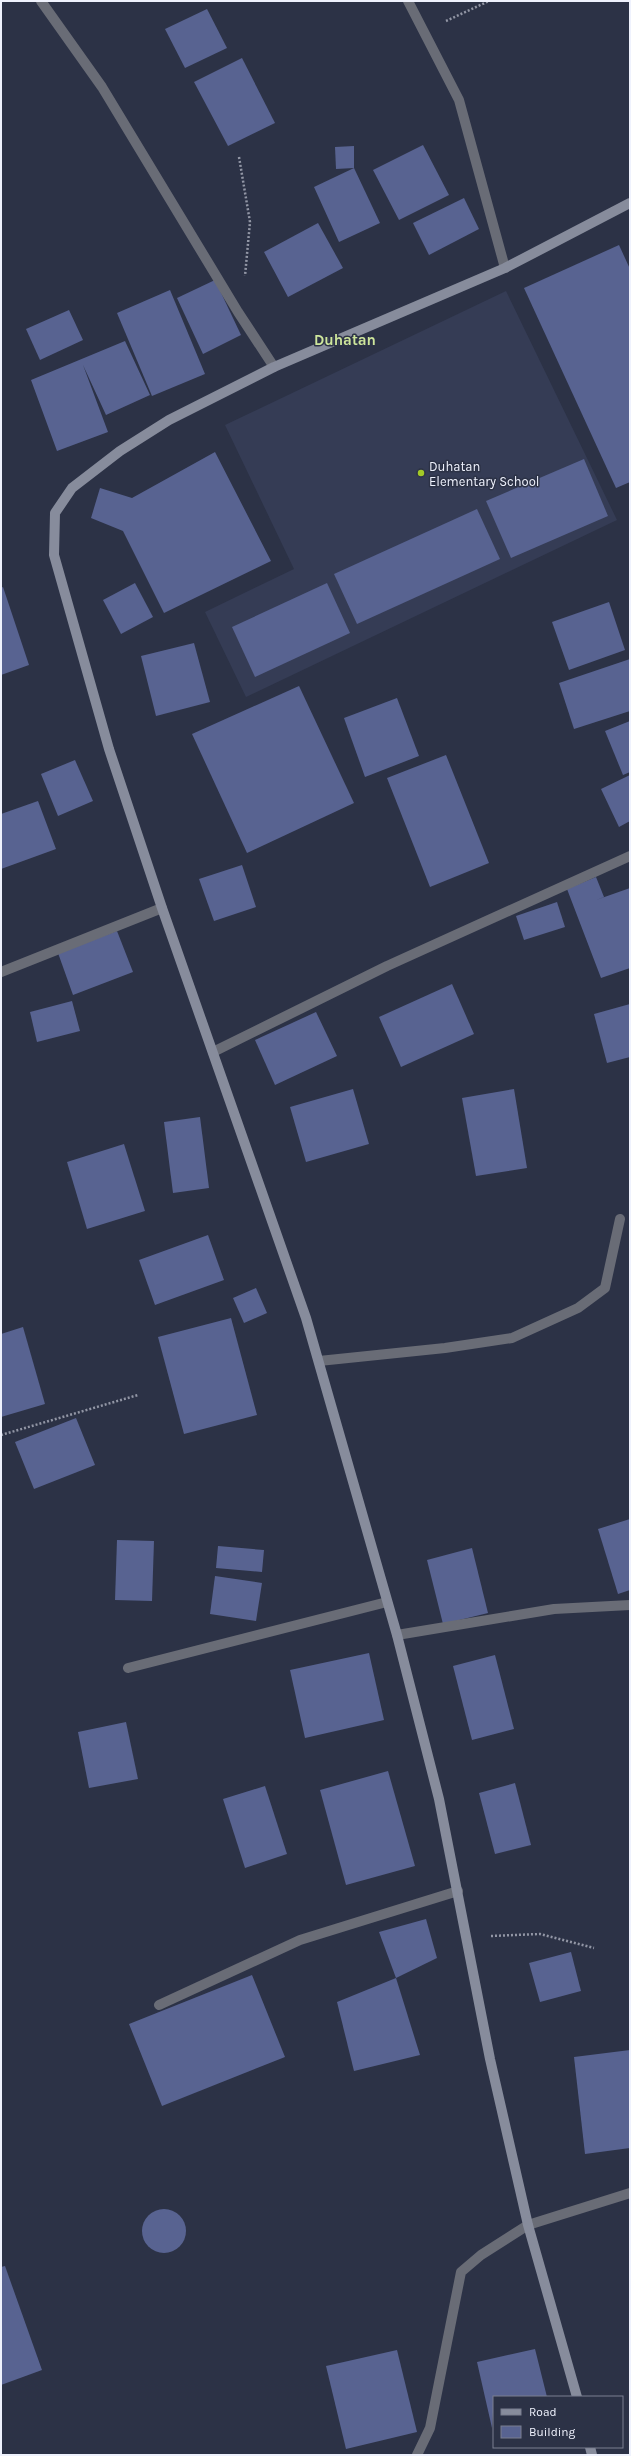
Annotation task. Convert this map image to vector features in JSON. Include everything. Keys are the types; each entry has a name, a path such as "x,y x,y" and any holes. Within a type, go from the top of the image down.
{"street":[{"path":"41,1 102,87 238,312 274,367"},
{"path":"408,1 459,100 505,268"},
{"path":"577,2396 528,2225 490,2059 439,1799 397,1635 361,1504 306,1318 162,908 109,749 54,555 55,513 72,488 120,451 169,420 274,367 505,268 630,203"},
{"path":"213,1052 387,966 630,856"},
{"path":"1,972 162,908"},
{"path":"319,1361 445,1348 512,1338 578,1308 605,1288 620,1219"},
{"path":"128,1668 387,1602"},
{"path":"397,1635 554,1609 630,1605"},
{"path":"159,2005 300,1940 458,1891"},
{"path":"417,2455 420,2453 430,2428 461,2272 481,2255 528,2225 630,2194"}],"path":[{"path":"424,31 489,1"},
{"path":"238,312 248,265 250,222 239,157"},
{"path":"1,1435 138,1395"},
{"path":"467,1937 540,1934 594,1948"}],"shaded area":[{"name":"Duhatan Elementary School","path":"506,291 617,520 246,697 205,612 294,569 225,425"}],"building":[{"path":"207,9 227,48 185,68 165,29"},
{"path":"242,58 275,123 228,146 194,82"},
{"path":"423,145 449,195 399,220 373,170"},
{"path":"354,146 354,168 336,169 335,147"},
{"path":"354,168 380,223 339,242 314,187"},
{"path":"464,198 479,229 429,255 413,223"},
{"path":"318,223 343,268 288,297 264,252"},
{"path":"619,245 630,269 630,482 616,488 524,288"},
{"path":"215,280 241,335 203,354 177,298"},
{"path":"170,290 205,374 152,396 117,313"},
{"path":"69,310 83,340 40,360 26,329"},
{"path":"125,341 150,395 106,415 83,365 108,432 57,451 31,380"},
{"path":"215,452 271,561 164,613 123,531 91,518 100,488 132,498"},
{"path":"584,459 608,516 511,558 486,501"},
{"path":"477,509 500,559 357,624 334,574"},
{"path":"135,583 153,617 121,634 103,600"},
{"path":"327,583 350,633 255,677 232,627"},
{"path":"3,587 29,665 1,675 1,588"},
{"path":"609,602 625,650 569,670 552,622"},
{"path":"194,643 210,702 156,716 141,656"},
{"path":"630,659 630,711 574,729 559,683"},
{"path":"299,686 354,803 247,853 192,734"},
{"path":"397,698 419,756 365,777 344,718"},
{"path":"630,721 630,772 623,775 605,731"},
{"path":"446,755 489,863 430,887 387,778"},
{"path":"75,760 93,801 58,816 41,774"},
{"path":"630,775 630,821 619,827 601,789"},
{"path":"38,801 56,849 1,869 1,814"},
{"path":"242,865 256,907 214,921 199,879"},
{"path":"596,877 604,897 596,900 630,888 630,968 601,978 567,889"},
{"path":"557,902 565,927 524,940 516,916"},
{"path":"117,931 133,972 73,995 58,953"},
{"path":"452,984 474,1034 401,1067 379,1017"},
{"path":"72,1001 80,1031 37,1042 30,1012"},
{"path":"630,1004 630,1057 607,1063 594,1014"},
{"path":"316,1012 337,1056 275,1085 255,1040"},
{"path":"353,1089 369,1144 306,1162 290,1107"},
{"path":"514,1089 527,1168 476,1176 462,1098"},
{"path":"200,1117 209,1188 173,1193 164,1122"},
{"path":"124,1144 145,1211 87,1229 67,1162"},
{"path":"208,1235 224,1280 155,1305 139,1260"},
{"path":"256,1288 267,1313 244,1323 233,1298"},
{"path":"231,1318 257,1415 184,1434 158,1337"},
{"path":"23,1327 45,1404 1,1417 1,1334"},
{"path":"76,1418 95,1465 34,1489 15,1442"},
{"path":"630,1519 630,1590 618,1594 598,1529"},
{"path":"117,1540 154,1541 152,1601 115,1600"},
{"path":"218,1546 264,1550 262,1572 216,1568"},
{"path":"472,1548 488,1613 443,1624 427,1560"},
{"path":"215,1576 262,1583 256,1621 210,1614"},
{"path":"369,1653 384,1720 305,1738 290,1670"},
{"path":"495,1655 514,1729 472,1740 453,1666"},
{"path":"126,1722 138,1779 89,1788 78,1732"},
{"path":"388,1771 415,1866 346,1885 320,1790"},
{"path":"515,1783 531,1845 495,1854 479,1793"},
{"path":"265,1786 287,1854 245,1868 223,1799"},
{"path":"426,1919 437,1958 396,1978 379,1932"},
{"path":"571,1952 581,1991 540,2002 529,1963"},
{"path":"252,1975 285,2057 162,2106 129,2024"},
{"path":"396,1978 420,2055 354,2071 337,2002"},
{"path":"630,2050 630,2148 585,2154 574,2057"},
{"path":"160,2209 168,2209 180,2215 186,2227 186,2235 180,2247 168,2253 160,2253 148,2247 142,2235 142,2227 148,2215"},
{"path":"5,2266 42,2370 1,2385 1,2267"},
{"path":"535,2349 547,2396 493,2396 492,2428 477,2362"},
{"path":"397,2350 417,2432 346,2449 326,2366"}],"place":[{"name":"Duhatan Elementary School","path":"421,473"}],"district":[{"name":"Duhatan","path":"345,340"}]}
